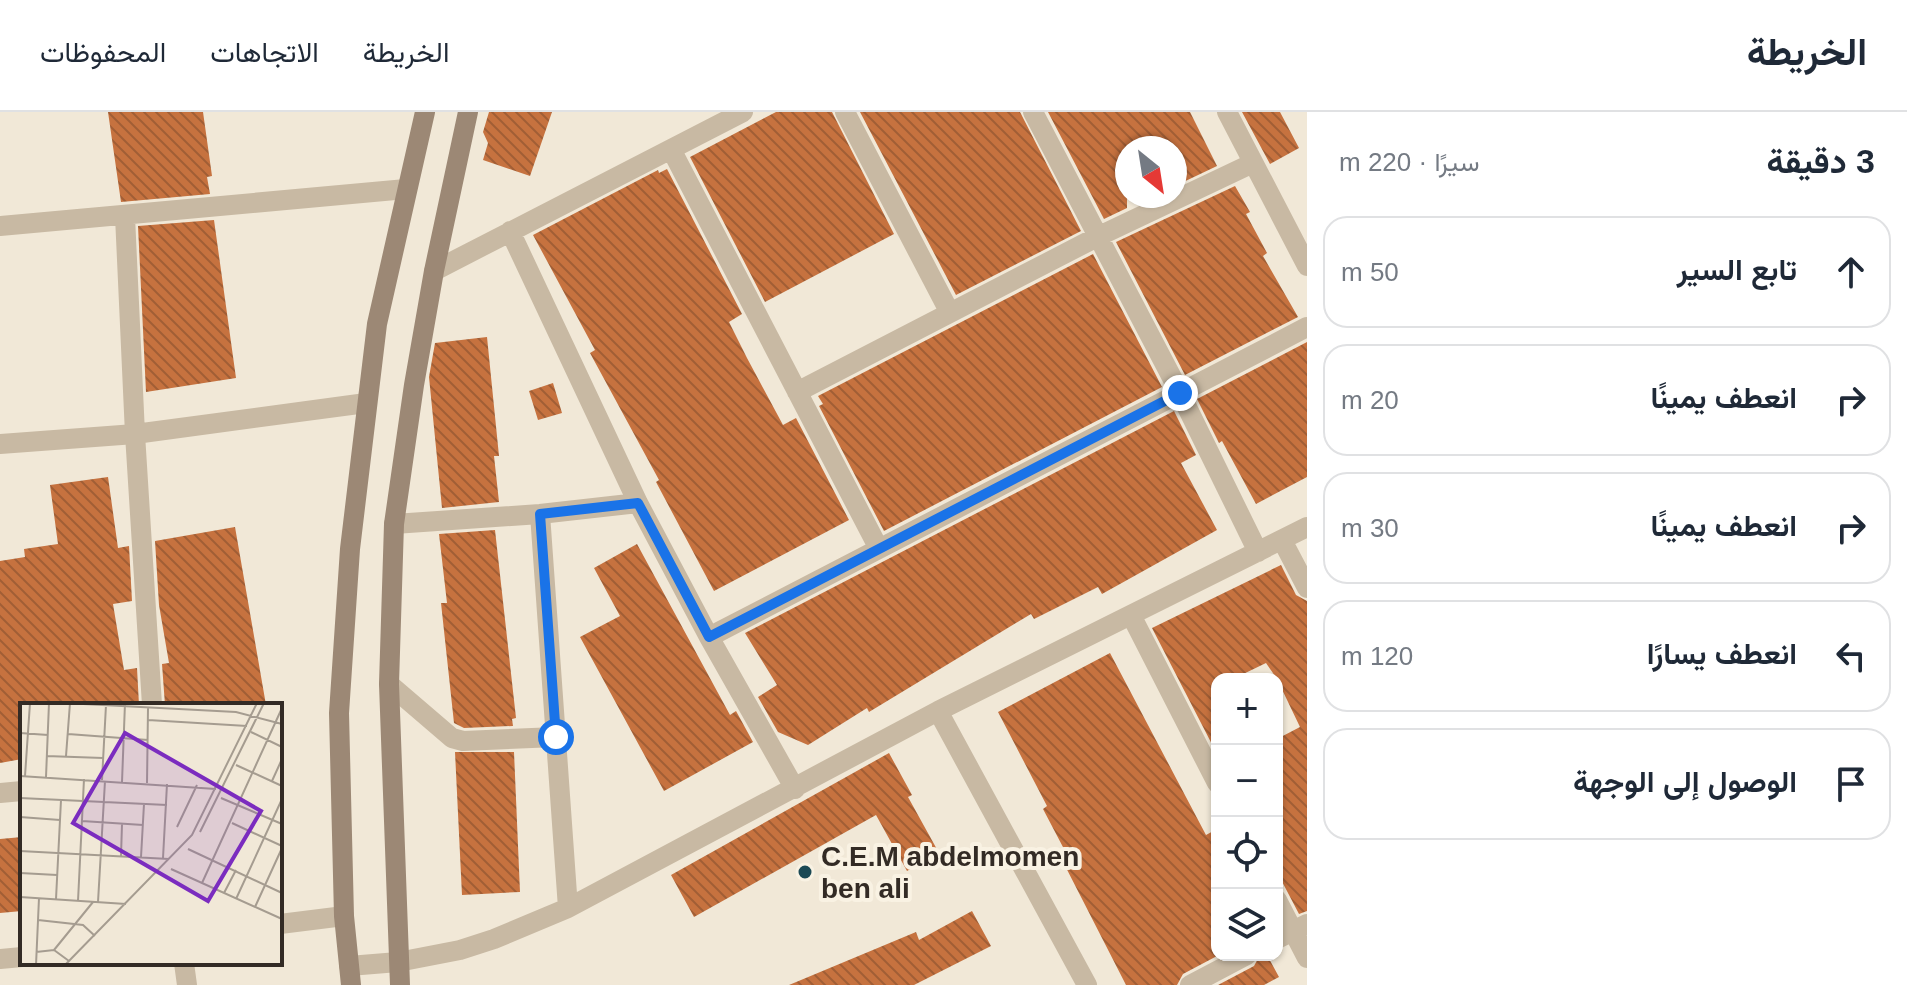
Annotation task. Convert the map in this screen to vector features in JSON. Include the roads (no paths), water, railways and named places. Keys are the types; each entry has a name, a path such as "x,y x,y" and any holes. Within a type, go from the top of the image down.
{"main road":[{"path":"350,975 344,916 339,713 350,549 377,324 425,112"},
{"path":"400,985 389,684 394,524 434,271 468,112"}],"street":[{"path":"434,271 743,112"},
{"path":"845,112 950,313"},
{"path":"1033,112 1180,393 1258,552"},
{"path":"1227,112 1307,266"},
{"path":"671,149 879,549"},
{"path":"797,392 1097,237 1253,163"},
{"path":"0,226 406,189"},
{"path":"125,216 152,703"},
{"path":"510,231 638,503 795,789"},
{"path":"709,637 1307,327"},
{"path":"0,444 135,434 366,403"},
{"path":"394,524 540,514 638,503"},
{"path":"540,514 568,908"},
{"path":"350,975 483,943 568,908 938,711 1307,527"},
{"path":"1282,540 1307,588"},
{"path":"1131,615 1211,771"},
{"path":"389,684 452,738 463,741 556,737"},
{"path":"938,711 1087,985"},
{"path":"0,793 20,791"},
{"path":"1283,912 1307,958"},
{"path":"282,924 344,916"},
{"path":"0,959 20,957"},
{"path":"1190,985 1236,961"},
{"path":"184,965 187,985"}],"place":[{"name":"C.E.M abdelmomen ben ali","path":"805,872"}]}
